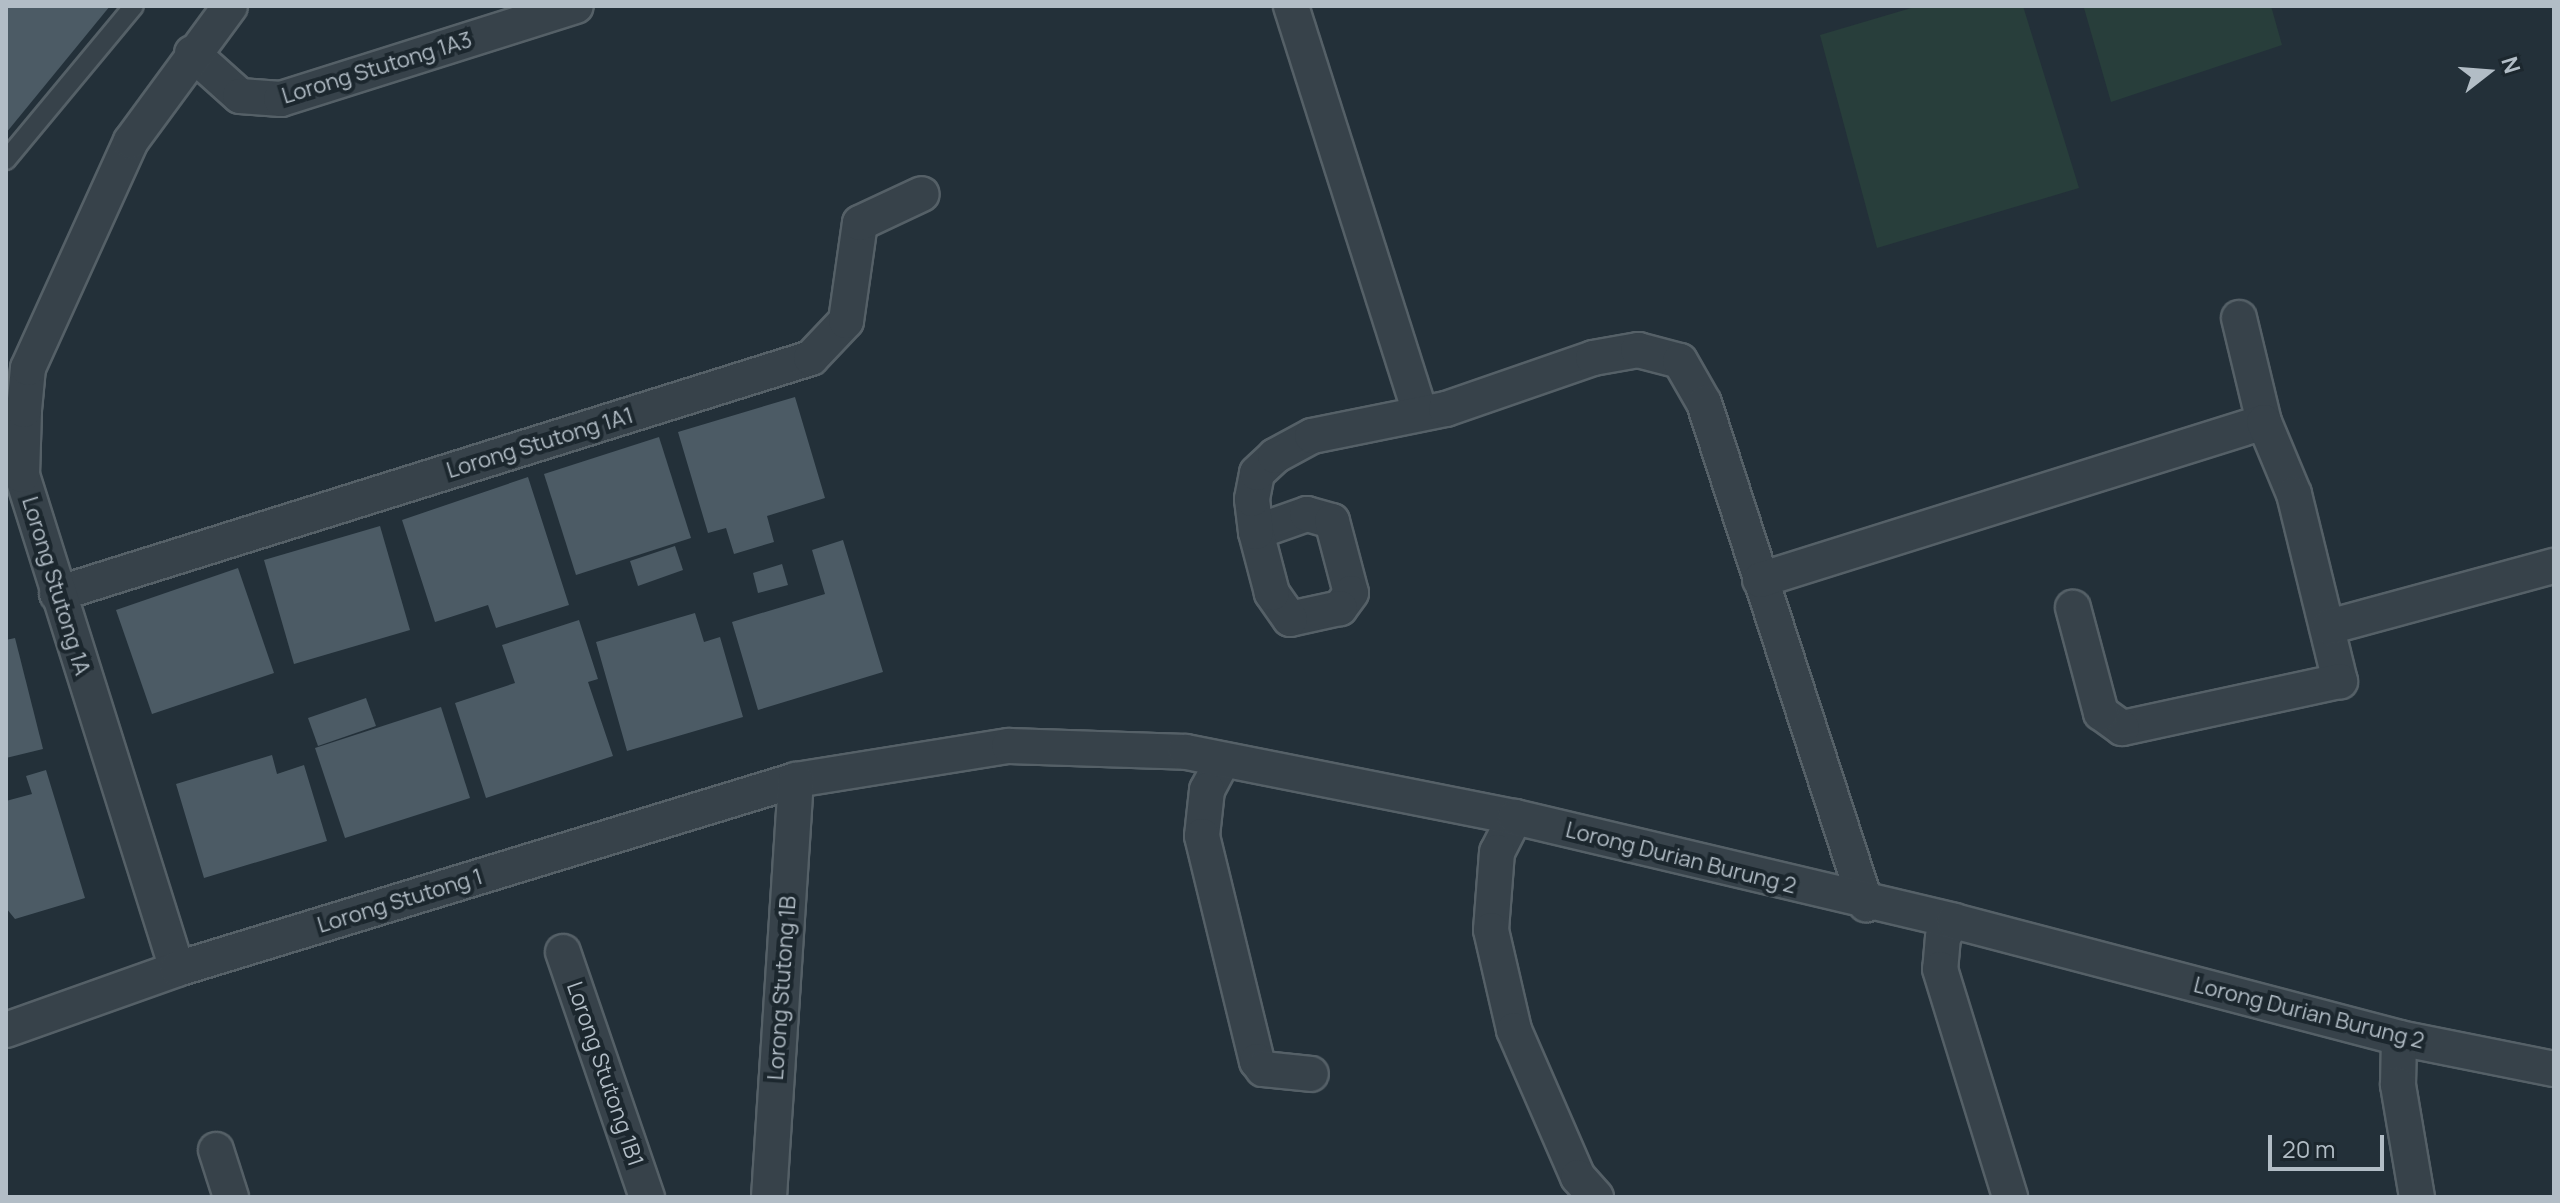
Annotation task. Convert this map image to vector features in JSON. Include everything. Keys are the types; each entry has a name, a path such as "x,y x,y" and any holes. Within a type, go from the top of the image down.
{"street":[{"name":"Lorong Stutong 1A","path":"177,969 22,475 15,412 28,368 119,165 192,53 230,6"},
{"name":"Lorong Stutong 1A3","path":"192,53 240,96 281,99 576,6"},
{"path":"1291,6 1420,413"},
{"name":"Lorong Stutong 1A1","path":"57,594 811,358 846,321 860,223 922,194"},
{"path":"2073,608 2101,713 2122,728 2340,681 2294,494 2264,422 2239,318"},
{"path":"1256,532 1257,473 1275,456 1312,436 1420,413 1593,358 1665,353 1680,361 1704,403 1866,904"},
{"path":"1760,580 2264,422"},
{"path":"2329,627 2554,566"},
{"name":"Lorong Durian Burung 2","path":"796,780 1009,746 1186,752 1515,817 1866,904 1954,921 2399,1038 2554,1069"},
{"path":"1223,760 1207,790 1202,836 1257,1061 1263,1069 1311,1074"},
{"name":"Lorong Stutong 1","path":"6,1030 177,969 796,780"},
{"name":"Lorong Stutong 1B","path":"769,1197 796,780"},
{"path":"1515,817 1497,852 1491,930 1514,1030 1578,1177 1596,1197"},
{"path":"1954,921 1943,937 1940,969 2010,1197"},
{"name":"Lorong Stutong 1B1","path":"563,952 647,1197"},
{"path":"2399,1038 2398,1085 2417,1197"},
{"path":"216,1150 231,1197"}],"lane":[{"path":"6,160 134,6"}],"green space":[{"path":"1918,6 2023,6 2079,188 1877,248 1820,35"},
{"path":"2271,6 2282,45 2111,102 2084,8"}],"building":[{"path":"6,6 110,6 6,133"},
{"path":"795,397 825,498 767,516 774,542 734,554 726,528 708,533 678,432"},
{"path":"659,437 691,538 576,575 544,474"},
{"path":"528,477 569,605 496,628 488,605 435,622 402,520"},
{"path":"380,526 410,630 294,664 264,560"},
{"path":"843,540 883,672 758,710 732,622 825,594 812,550"},
{"path":"675,546 683,570 638,586 630,561"},
{"path":"782,564 788,585 758,593 753,573"},
{"path":"238,568 274,673 152,714 116,610"},
{"path":"695,613 704,642 720,637 743,717 627,751 596,642"},
{"path":"579,620 598,679 588,682 613,756 486,798 455,703 515,683 502,645"},
{"path":"15,638 43,749 6,758 6,640"},
{"path":"366,698 376,726 318,746 308,718"},
{"path":"441,707 470,798 345,838 315,748"},
{"path":"272,755 277,774 304,765 327,841 204,878 176,784"},
{"path":"46,770 85,898 15,919 6,908 6,801 32,794 26,776"}]}
